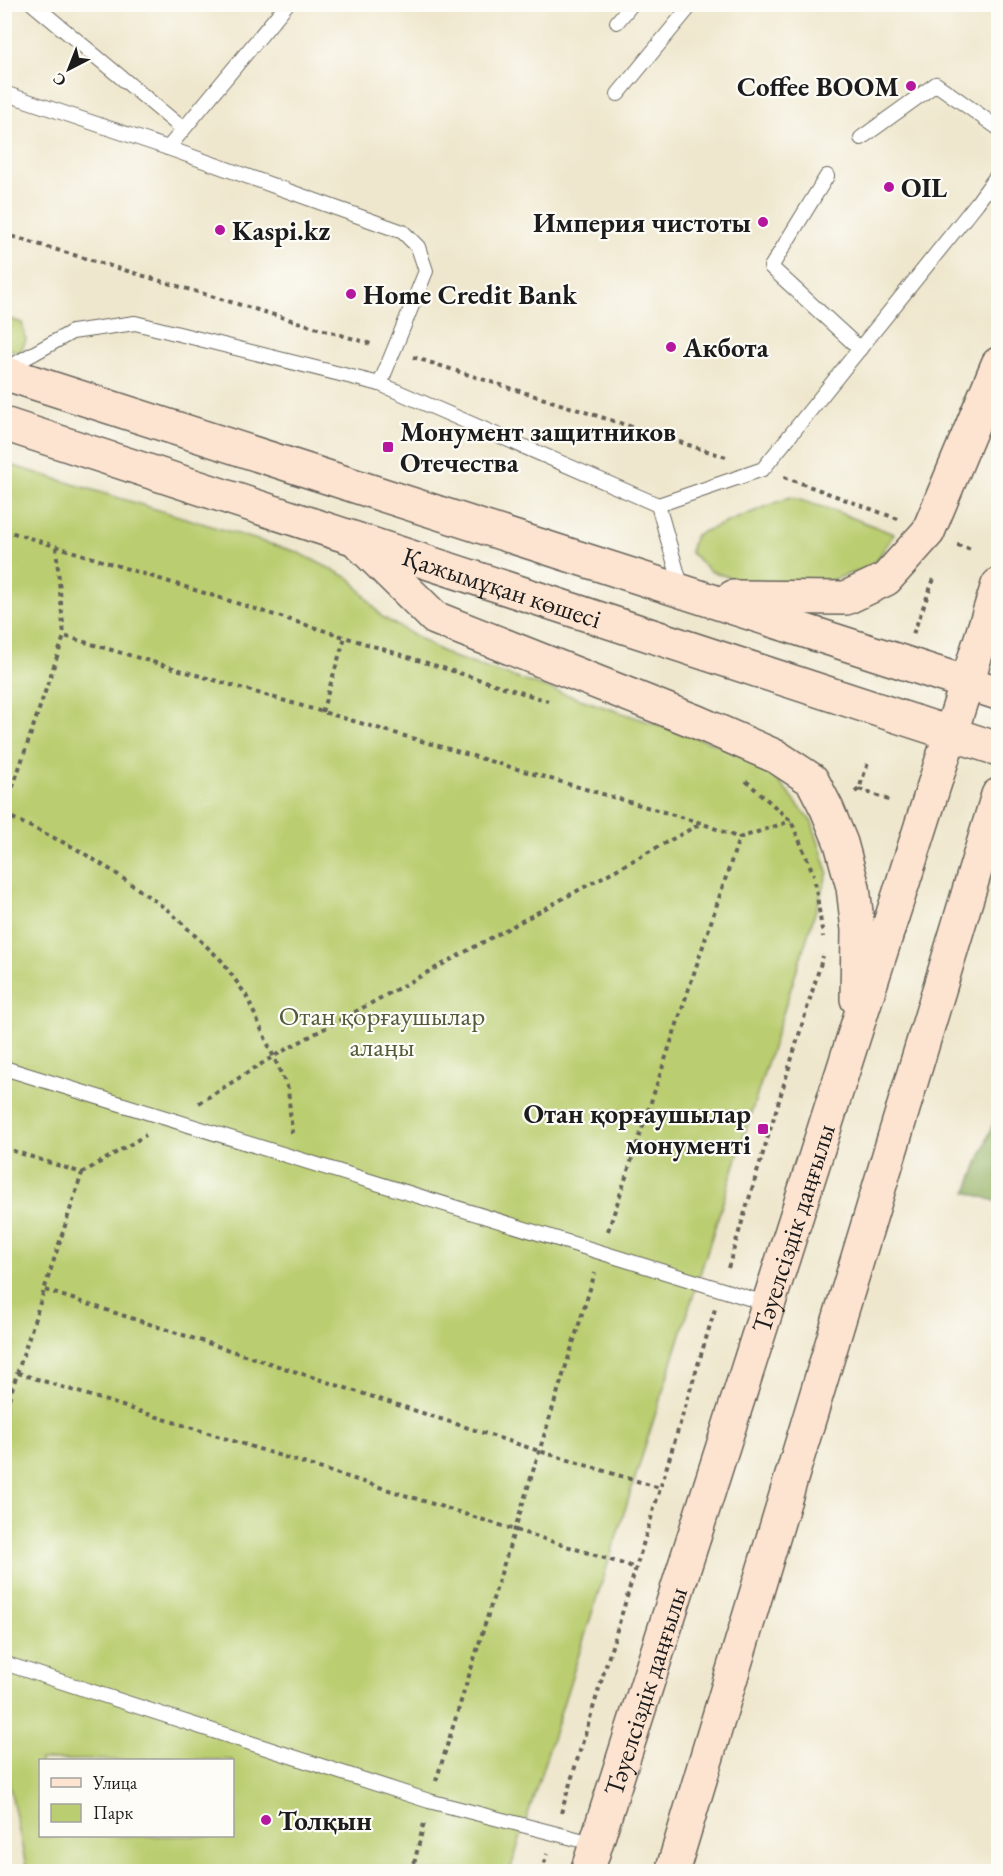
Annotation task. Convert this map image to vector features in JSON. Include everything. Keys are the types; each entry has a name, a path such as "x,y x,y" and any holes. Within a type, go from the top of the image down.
{"main road":[{"path":"691,594 846,598 886,579 928,532 999,364"},
{"name":"Қажымұқан көшесі","path":"4,371 999,693"},
{"name":"Қажымұқан көшесі","path":"4,424 999,749"},
{"path":"355,538 435,618 697,722 777,757 812,780 838,834 853,887 858,930 857,1029"},
{"name":"Тәуелсіздік даңғылы","path":"592,1858 999,585"},
{"path":"672,1872 999,795"}],"lane":[{"path":"33,4 183,129"},
{"path":"168,148 287,4"},
{"path":"616,22 632,4"},
{"path":"618,94 692,4"},
{"path":"861,138 936,84 999,128"},
{"path":"4,93 168,148 403,232 418,247 426,271 380,384"},
{"path":"4,371 72,332 135,323 380,384 658,505 763,469 999,174"},
{"path":"827,176 771,267 860,349"},
{"path":"658,505 691,594"},
{"path":"4,1068 769,1305"},
{"path":"4,1663 429,1801 554,1834 592,1858"}],"path":[{"path":"4,234 395,351 763,469 928,532"},
{"path":"4,530 558,704"},
{"path":"56,547 64,636 4,813 75,848 169,910 221,960 246,995 288,1089 294,1158"},
{"path":"911,640 925,601"},
{"path":"64,636 701,823 739,838"},
{"path":"322,712 345,637"},
{"path":"869,760 859,789 891,801"},
{"path":"740,776 791,820 815,878 823,940"},
{"path":"4,1414 82,1173 274,1056 701,823"},
{"path":"554,1834 825,951"},
{"path":"4,1148 82,1173"},
{"path":"45,1290 539,1451 660,1488"},
{"path":"18,1373 636,1568"},
{"path":"412,1872 429,1801"}],"green space":[{"path":"5,317 22,323 26,340 20,353 5,347"},
{"name":"Отан қорғаушылар алаңы","path":"4,463 297,552 351,579 382,617 450,656 719,745 771,772 812,822 828,872 510,1871 27,1871 4,1758"},
{"path":"790,497 835,511 894,534 873,566 808,588 757,586 710,571 690,552 695,535"},
{"path":"998,1111 998,1202 967,1192"}],"place":[{"name":"Coffee BOOM","path":"911,86"},
{"name":"OIL","path":"889,187"},
{"name":"Империя чистоты","path":"763,222"},
{"name":"Kaspi.kz","path":"220,230"},
{"name":"Home Credit Bank","path":"351,294"},
{"name":"Акбота","path":"671,347"},
{"name":"Монумент защитников Отечества","path":"388,447"},
{"name":"Отан қорғаушылар монументі","path":"763,1129"},
{"name":"Толқын","path":"266,1820"}]}
